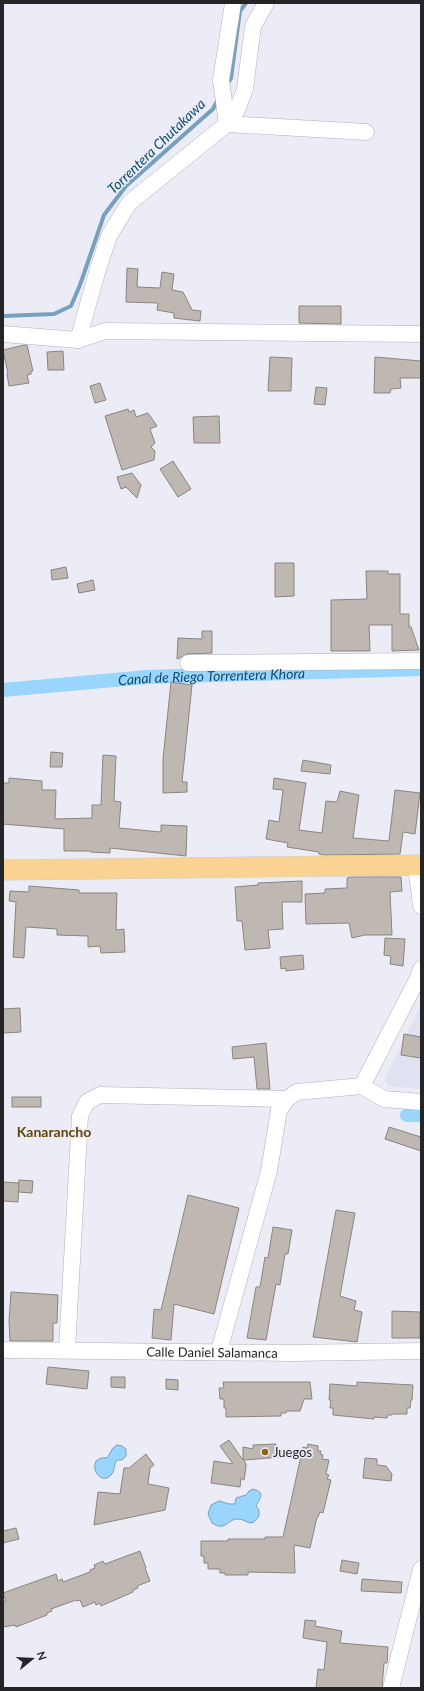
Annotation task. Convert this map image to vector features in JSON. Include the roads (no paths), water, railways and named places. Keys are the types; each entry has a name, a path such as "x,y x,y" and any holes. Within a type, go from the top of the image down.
{"main road":[{"path":"3,870 418,865"}],"street":[{"path":"226,124 221,80 233,3"},
{"path":"78,340 109,236 129,203 226,124 237,110 245,89 253,26 266,3"},
{"path":"226,124 366,132"},
{"path":"3,334 78,340 106,331 421,334"},
{"path":"188,663 421,661"},
{"path":"418,865 421,906"},
{"path":"362,1086 418,978 421,969"},
{"path":"219,1351 269,1171 279,1110 287,1099 297,1092 362,1086 384,1099 421,1102"},
{"path":"67,1350 80,1116 88,1102 100,1095 287,1099"},
{"name":"Calle Daniel Salamanca","path":"3,1350 291,1352 421,1351"},
{"path":"391,1688 421,1569"}],"water":[{"path":"117,1445 126,1449 126,1456 122,1460 117,1460 111,1475 106,1478 102,1478 96,1471 96,1461 100,1458 107,1458 113,1448"},
{"path":"253,1489 261,1494 256,1506 259,1510 259,1516 254,1522 250,1523 238,1519 223,1526 212,1523 208,1514 211,1505 219,1501 235,1504 236,1498 246,1495"}],"waterway":[{"name":"Torrentera Chutakawa","path":"227,85 231,78 240,11 246,3"},
{"name":"Torrentera Chutakawa","path":"3,316 54,314 71,306 80,285 104,215 126,186 213,109 218,99"},
{"name":"Canal de Riego Torrentera Khora","path":"3,690 147,677 421,669"},
{"name":"Canal de Riego Torrentera Khora","path":"407,1115 421,1115"}],"place":[{"name":"Juegos","path":"265,1452"}],"district":[{"name":"Kanarancho","path":"54,1131"}]}
